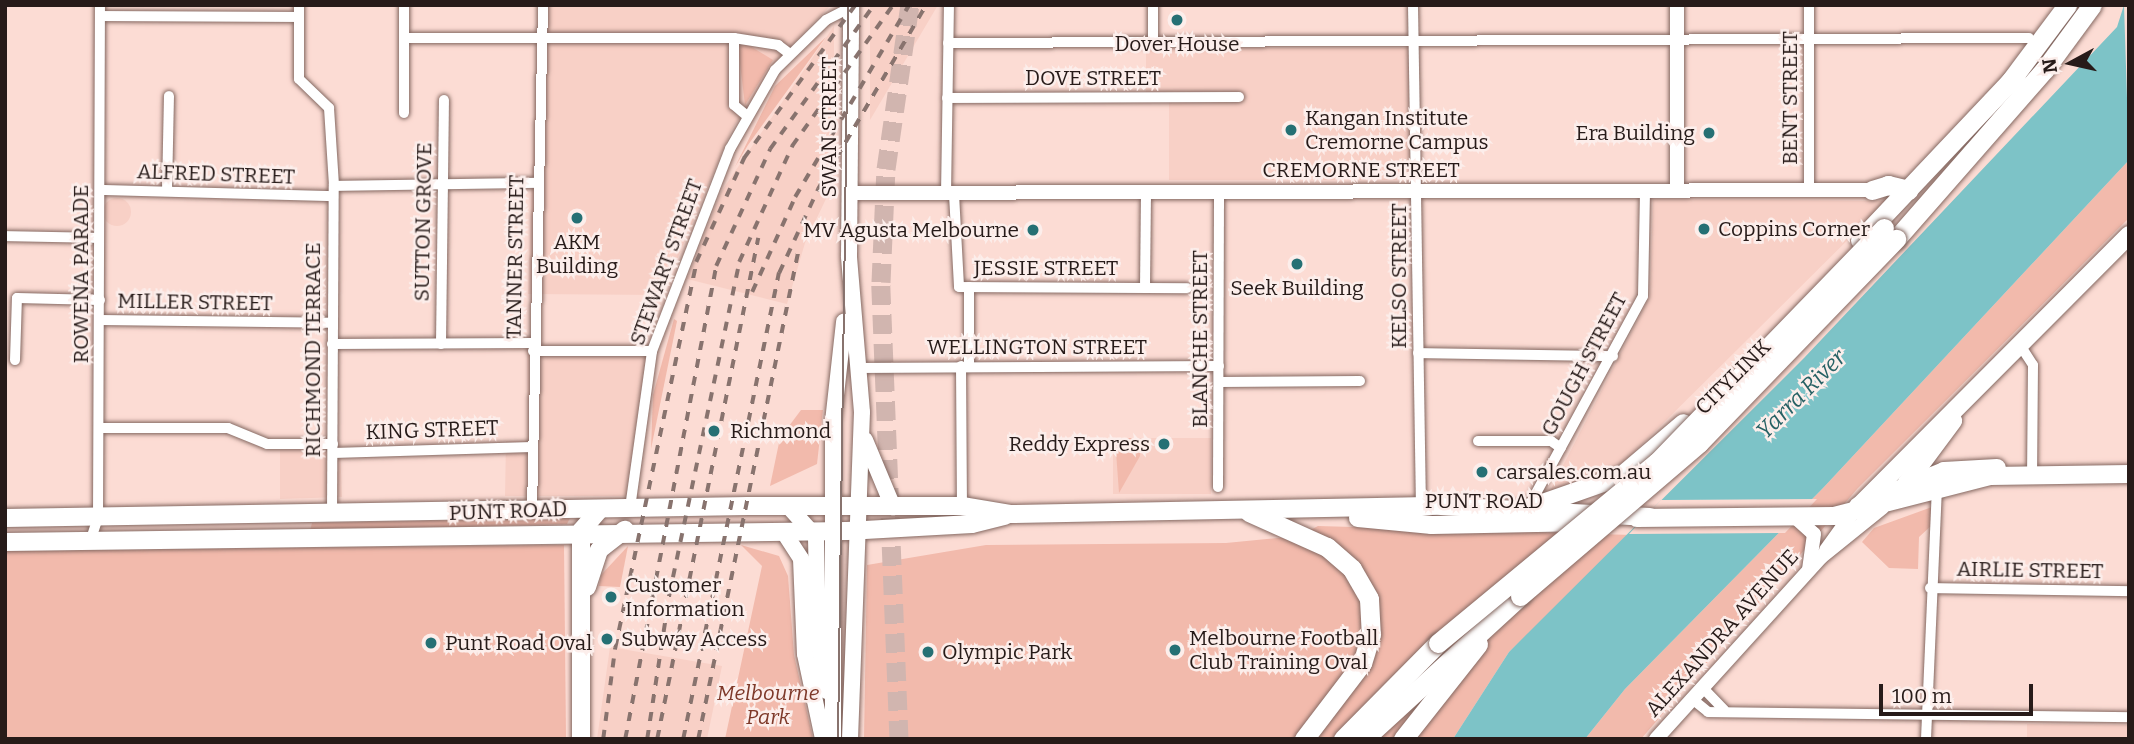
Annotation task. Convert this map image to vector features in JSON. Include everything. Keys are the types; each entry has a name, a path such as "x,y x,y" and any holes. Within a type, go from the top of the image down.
{"highway":[{"path":"1364,739 1448,655 1657,462 1890,234 2016,75 2067,5"},
{"name":"CITYLINK","path":"1448,655 1709,434 1890,234 2045,69 2092,5"},
{"path":"1528,508 1603,484 1640,463 1908,190 2016,75"},
{"path":"1872,190 1888,185 1908,190"},
{"path":"1249,512 1333,552 1357,575 1370,606 1362,663 1304,739"},
{"path":"1343,739 1448,655"},
{"path":"1403,739 1448,655"}],"main road":[{"name":"SWAN STREET","path":"850,739 862,420 849,250 851,6"},
{"name":"ALEXANDRA AVENUE","path":"1856,510 2129,235"},
{"name":"SWAN STREET","path":"833,720 832,506 849,250"},
{"name":"ALEXANDRA AVENUE","path":"1882,508 1906,484 1987,377"},
{"path":"862,420 893,507"},
{"name":"PUNT ROAD","path":"1856,510 1906,484 1968,467 2032,472 2129,474"},
{"name":"PUNT ROAD","path":"1318,512 1432,525 1639,517 1788,516 1809,519 1882,508 1937,491 2032,472"},
{"name":"PUNT ROAD","path":"5,519 788,506 962,506 1012,514 1318,512 1421,506 1528,508 1639,517"},
{"path":"788,506 814,532 819,647 838,739"},
{"path":"581,739 581,531 600,509"},
{"name":"PUNT ROAD","path":"5,542 625,530 856,531 972,524 1012,514"},
{"path":"582,600 597,554 625,530"},
{"path":"783,531 801,559 805,654 823,739"},
{"path":"815,709 833,720"},
{"path":"833,720 852,712"},
{"path":"832,739 833,720"}],"street":[{"path":"404,5 404,113"},
{"name":"TANNER STREET","path":"532,510 536,183 543,5"},
{"path":"949,5 947,98 950,194"},
{"path":"1153,5 1153,41"},
{"name":"KELSO STREET","path":"1413,5 1418,41 1421,506"},
{"path":"1677,5 1677,189"},
{"name":"BENT STREET","path":"1809,5 1809,191"},
{"name":"STEWART STREET","path":"630,508 640,469 637,430 652,351 694,231 747,116 790,54 839,10 851,6"},
{"path":"100,11 299,11"},
{"name":"ROWENA PARADE","path":"90,541 99,518 100,11"},
{"name":"RICHMOND TERRACE","path":"299,11 299,79 329,108 334,189 332,515"},
{"path":"404,38 734,38 778,45 790,54"},
{"path":"734,38 734,105 747,116"},
{"path":"948,43 2029,38"},
{"path":"167,191 169,96"},
{"name":"DOVE STREET","path":"947,98 1239,97"},
{"name":"SUTTON GROVE","path":"441,344 444,100"},
{"name":"ALFRED STREET","path":"100,190 334,189 536,183"},
{"name":"GOUGH STREET","path":"1528,508 1613,356 1645,287 1645,189"},
{"name":"CREMORNE STREET","path":"849,193 1872,190"},
{"name":"BLANCHE STREET","path":"1218,487 1219,191"},
{"name":"JESSIE STREET","path":"1145,288 1146,192"},
{"name":"JESSIE STREET","path":"950,194 954,280 969,287 1187,288"},
{"path":"5,236 99,238"},
{"path":"962,506 969,287"},
{"path":"15,360 17,298 100,300"},
{"name":"MILLER STREET","path":"100,320 332,323"},
{"path":"332,344 441,344 652,351"},
{"path":"2020,345 2033,365 2032,472"},
{"path":"1418,353 1613,356"},
{"name":"WELLINGTON STREET","path":"856,368 1219,366"},
{"path":"1219,382 1360,381"},
{"name":"KING STREET","path":"99,428 228,428 267,444 333,449 532,447"},
{"path":"1478,441 1551,441 1561,448"},
{"path":"1926,739 1930,588 1937,491"},
{"name":"ALEXANDRA AVENUE","path":"1821,557 1882,508"},
{"name":"ALEXANDRA AVENUE","path":"1656,739 1821,557 1856,510"},
{"path":"1808,571 1815,538 1809,519"},
{"name":"AIRLIE STREET","path":"1930,588 2129,590"},
{"path":"1702,687 1724,710"},
{"path":"1691,698 1708,712 1927,712 2129,717"}],"shaded area":[{"path":"538,5 831,5 783,55 732,129 662,295 528,294"},
{"path":"870,5 938,5 870,120"},
{"path":"834,26 834,182 805,243 787,304 687,279 721,192"},
{"name":"Kangan Institute Cremorne Campus","path":"1146,48 1412,48 1412,180 1169,180 1169,102 1146,102"},
{"path":"117,198 127,202 131,212 127,222 117,226 107,222 103,212 107,202"},
{"path":"1653,199 1887,201 1623,463 1550,491 1650,296"},
{"path":"649,347 628,496 505,496 506,441 528,441 527,349"},
{"path":"1113,438 1211,438 1211,494 1113,494"},
{"path":"340,446 342,497 280,499 280,450"},
{"path":"610,647 722,666 707,739 597,739"},
{"path":"2027,724 2129,725 2129,739 2027,739"}],"green space":[{"path":"826,37 748,145 735,167 775,86"},
{"path":"745,43 773,60 745,105 738,47"},
{"path":"2129,160 2129,218 1858,488 1641,739 1585,739 1625,689 1824,487"},
{"path":"674,319 677,321 651,449 653,395"},
{"path":"801,410 823,410 817,464 770,486 780,438"},
{"path":"1115,438 1141,438 1140,456 1119,493"},
{"path":"1932,507 1932,525 1919,537 1918,569 1889,568 1862,542 1874,528"},
{"path":"570,518 567,524 310,531 312,523"},
{"path":"1318,526 1633,535 1509,652 1453,739 864,739 867,565 986,545 1226,543 1299,536"},
{"path":"564,545 566,739 5,739 5,551"},
{"name":"Melbourne Park","path":"741,545 779,556 788,576 794,655 813,739 725,739 762,566"},
{"path":"628,546 620,587 599,586 601,575"}],"water":[{"name":"Yarra River","path":"2124,5 2129,160 1824,487 1625,689 1585,739 1453,739 1509,652 1804,358 2117,27"}],"pier":[{"path":"1904,247 1777,383 1684,475 1692,463"},
{"path":"1817,499 1785,533 1629,534 1661,500"}],"tunnel":[{"path":"899,739 881,282 886,169 910,5"}],"tram line":[{"path":"838,739 848,5"}],"railway":[{"path":"603,739 615,648 696,262 744,158 855,5"},
{"path":"625,739 716,266 770,149 874,5"},
{"path":"647,739 669,595 739,262 792,146 893,5"},
{"path":"752,292 795,197 909,5"},
{"path":"683,739 779,273 818,189 926,5"},
{"path":"657,739 758,238"},
{"path":"698,739 798,250"}],"place":[{"name":"Dover House","path":"1177,20"},
{"name":"Kangan Institute Cremorne Campus","path":"1291,130"},
{"name":"Era Building","path":"1709,133"},
{"name":"AKM Building","path":"577,218"},
{"name":"Coppins Corner","path":"1704,229"},
{"name":"MV Agusta Melbourne","path":"1033,230"},
{"name":"Seek Building","path":"1297,264"},
{"name":"Richmond","path":"714,431"},
{"name":"Reddy Express","path":"1164,444"},
{"name":"carsales.com.au","path":"1482,472"},
{"name":"Customer Information","path":"611,597"},
{"name":"Subway Access","path":"607,639"},
{"name":"Punt Road Oval","path":"431,643"},
{"name":"Melbourne Football Club Training Oval","path":"1175,650"},
{"name":"Olympic Park","path":"928,652"}]}
